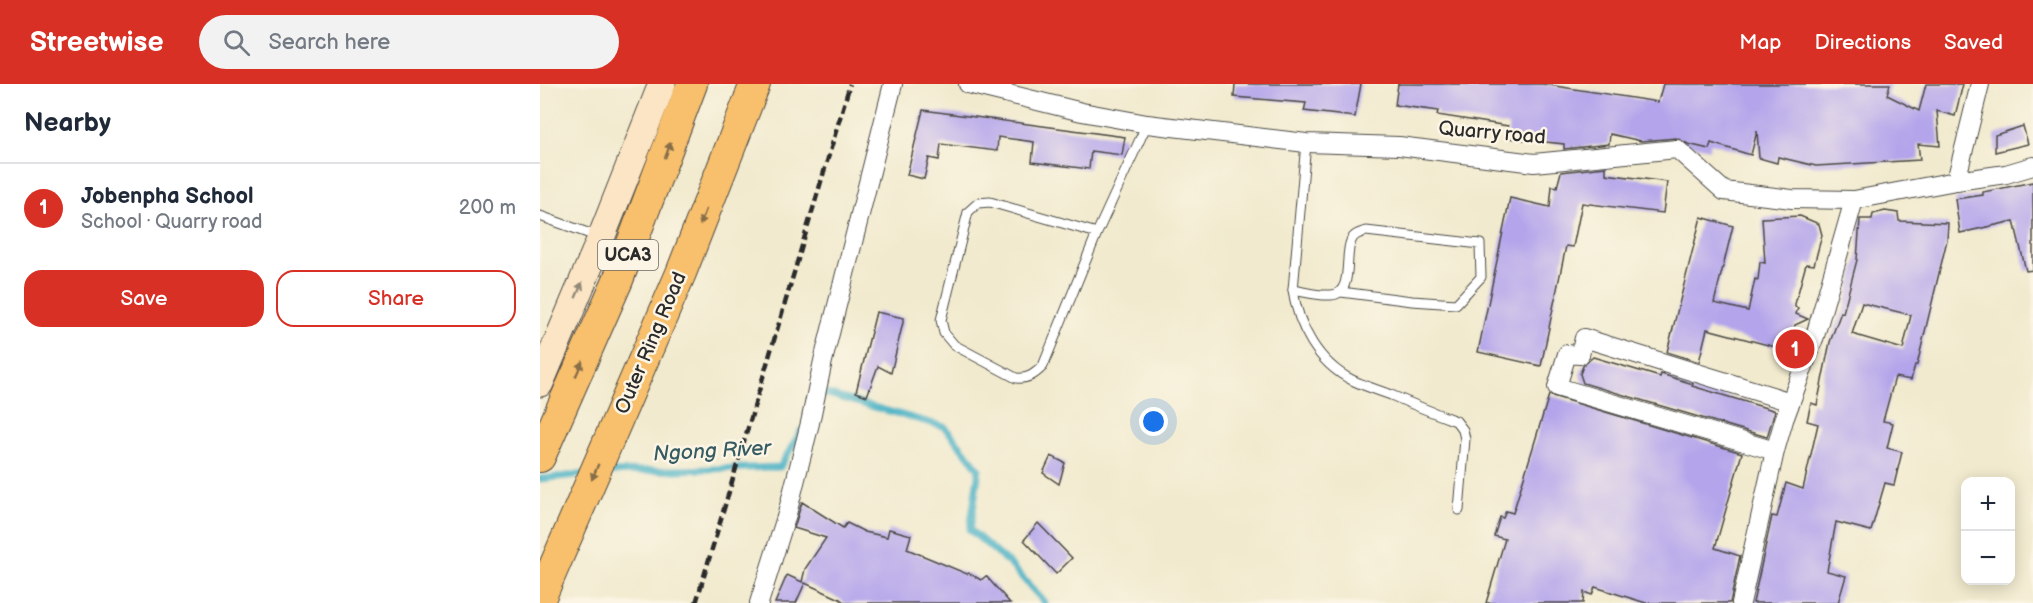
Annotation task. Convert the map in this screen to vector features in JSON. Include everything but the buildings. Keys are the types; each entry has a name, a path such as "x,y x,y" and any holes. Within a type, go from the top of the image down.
{"main road":[{"name":"UCA3","path":"541,377 605,228 662,84"},
{"name":"UCA3","path":"540,457 618,280 692,84"},
{"name":"Outer Ring Road","path":"544,590 681,273 755,84"},
{"path":"605,228 652,192"}],"street":[{"path":"759,603 808,435 823,362 893,84"},
{"name":"Quarry road","path":"968,84 1082,112 1147,124 1306,143 1399,146 1534,163 1677,149 1724,191 1792,199 1854,200 2006,174 2033,166"},
{"path":"1956,181 1980,84"},
{"path":"1741,603 1775,451 1815,336 1854,200"},
{"path":"1775,451 1557,387 1567,354 1580,355 1584,339 1791,402"}],"lane":[{"path":"1097,233 990,202 978,203 968,212 941,320 944,333 954,345 1016,378 1024,379 1033,375 1043,366 1097,233 1147,124"},
{"path":"1306,143 1293,290 1295,309 1310,339 1333,367 1350,379 1456,421 1463,430 1465,438 1459,510"},
{"path":"540,216 605,228"},
{"path":"1293,290 1333,296 1341,292 1456,304 1481,277 1480,244 1366,231 1358,233 1350,242 1345,284 1341,292"}],"waterway":[{"name":"Ngong River","path":"821,398 824,393 945,427 979,469 970,530 1010,564 1045,603"},
{"name":"Ngong River","path":"605,472 780,467 801,431"},
{"name":"Ngong River","path":"540,479 585,474"}],"railway":[{"path":"696,603 850,84"}],"place":[{"name":"Jobenpha School","path":"1795,349"}]}
